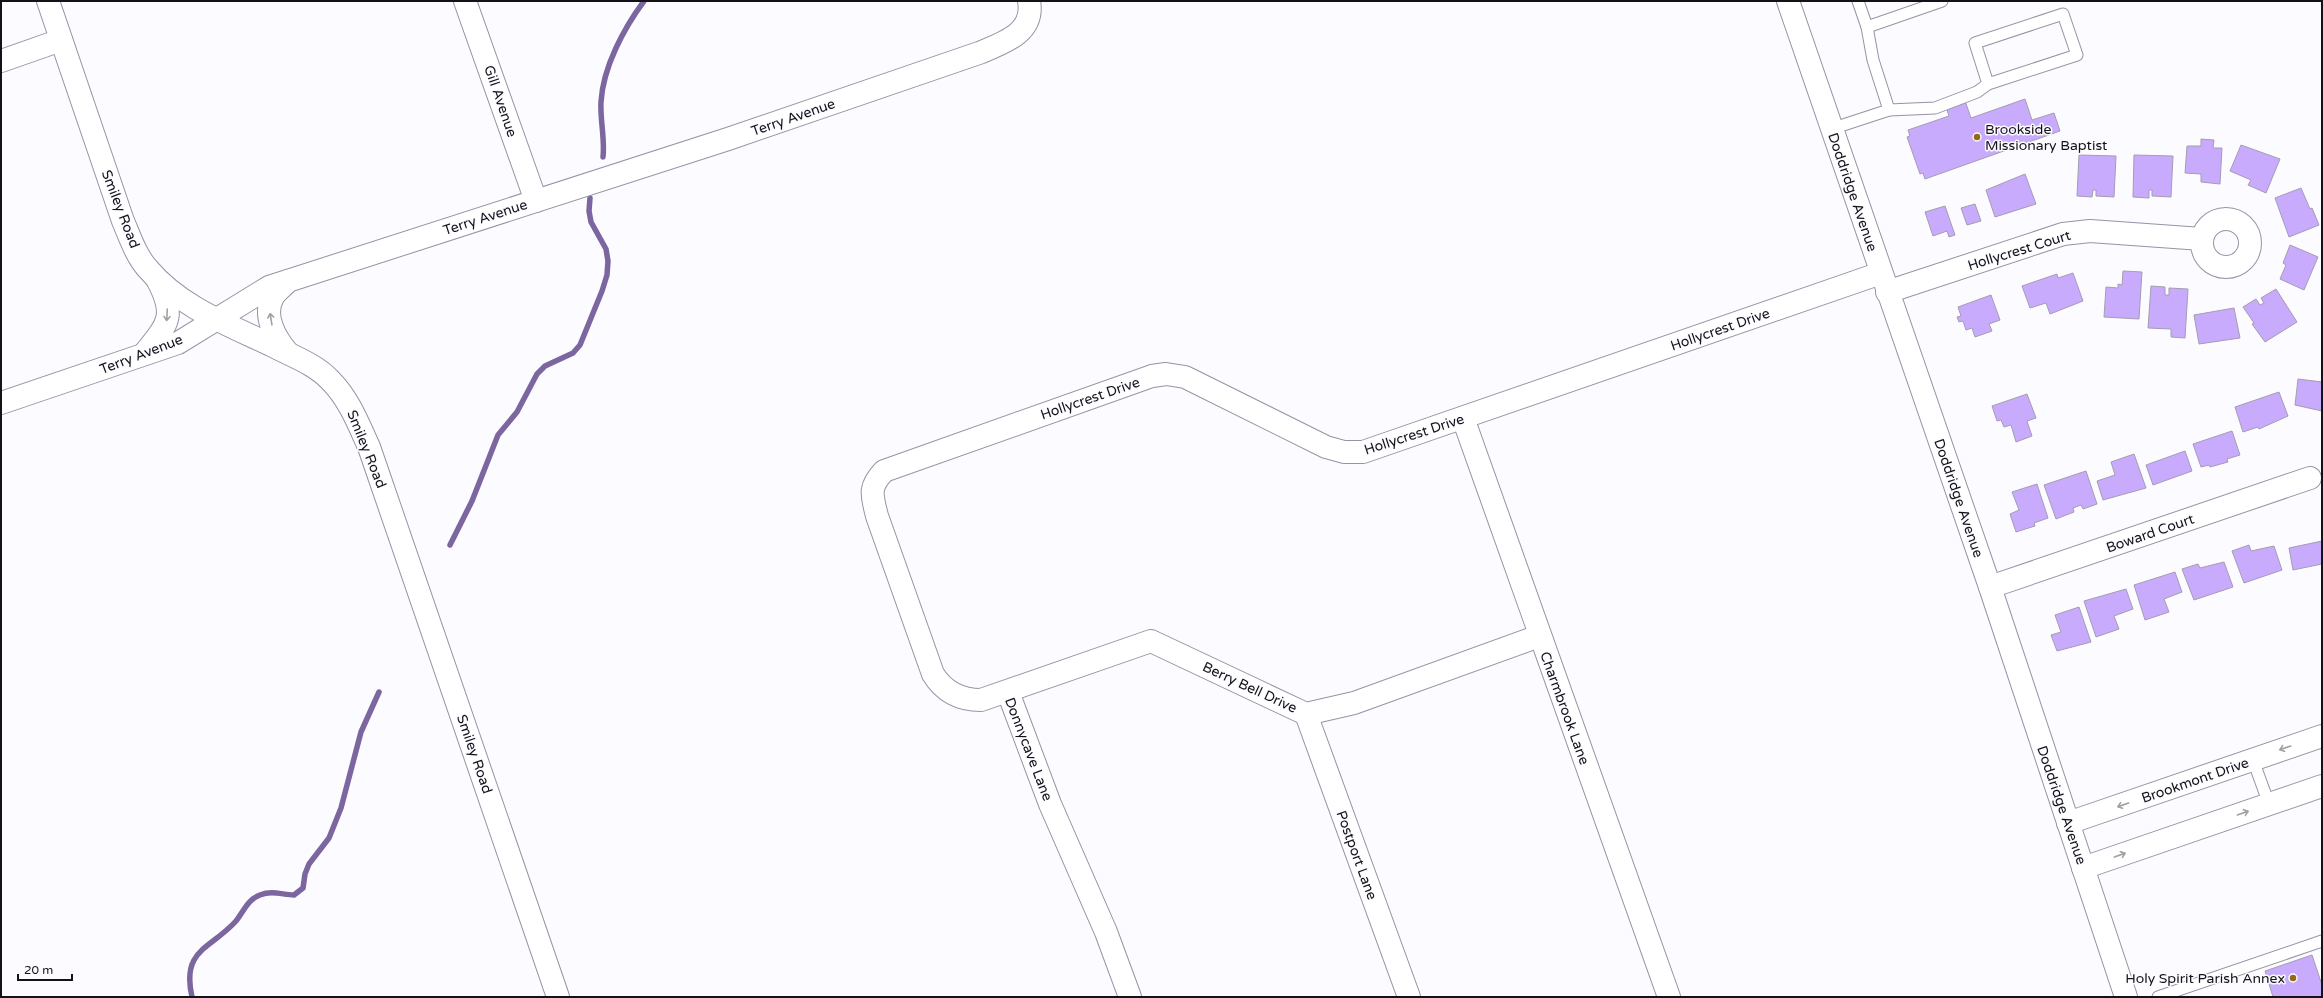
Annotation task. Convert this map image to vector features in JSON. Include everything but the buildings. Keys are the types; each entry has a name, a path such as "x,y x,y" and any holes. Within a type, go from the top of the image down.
{"street":[{"name":"Smiley Road","path":"48,1 123,221 143,262 157,278 188,304 304,361 330,379 352,407 369,447 558,997"},
{"name":"Gill Avenue","path":"465,1 536,201"},
{"name":"Terry Avenue","path":"1,403 178,343 215,318 269,287 728,139 979,53 1017,34 1027,23 1031,10 1029,1"},
{"name":"Doddridge Avenue","path":"1788,1 1990,587 2126,997"},
{"path":"1,61 61,40"},
{"name":"Hollycrest Court","path":"1884,282 2063,234 2090,232 2202,239"},
{"path":"144,354 167,326 168,300 157,278"},
{"path":"288,281 273,297 270,313 275,339 288,353"},
{"name":"Hollycrest Drive","path":"884,471 1152,376 1166,374 1185,377 1312,440 1344,452 1363,452 1463,418 1884,282"},
{"name":"Charmbrook Lane","path":"1463,418 1539,636 1669,997"},
{"name":"Donnycave Lane","path":"884,471 874,481 871,494 933,674 946,690 961,698 981,700 1008,692 1050,804 1106,932 1130,997"},
{"name":"Boward Court","path":"1990,587 2310,478"},
{"name":"Berry Bell Drive","path":"1008,692 1119,651 1151,641 1306,714 1354,703 1539,636"},
{"name":"Postport Lane","path":"1306,714 1409,997"},
{"name":"Brookmont Drive","path":"2068,823 2322,736"},
{"path":"2083,868 2322,786"}],"lane":[{"path":"1858,1 1867,27 1872,60 1889,110"},
{"path":"1867,27 1942,1"},
{"path":"1831,129 1889,110 1935,108 1976,92 1988,84 2077,55 2063,14 1975,43 1988,84"},
{"path":"2253,760 2269,804"},
{"path":"2158,997 2322,941"}],"waterway":[{"path":"603,157 601,102 606,75 610,62 622,36 644,1"},
{"path":"450,545 472,501 498,435 517,412 537,374 545,366 573,353 580,345 602,291 607,275 608,261 606,249 591,222 589,211 590,198"},
{"path":"192,997 190,981 194,959 236,921 252,900 264,894 273,893 294,895 303,888 305,874 309,864 329,838 341,808 361,732 379,692"}],"place":[{"name":"Brookside Missionary Baptist","path":"1977,137"},
{"name":"Holy Spirit Parish Annex","path":"2293,978"}]}
